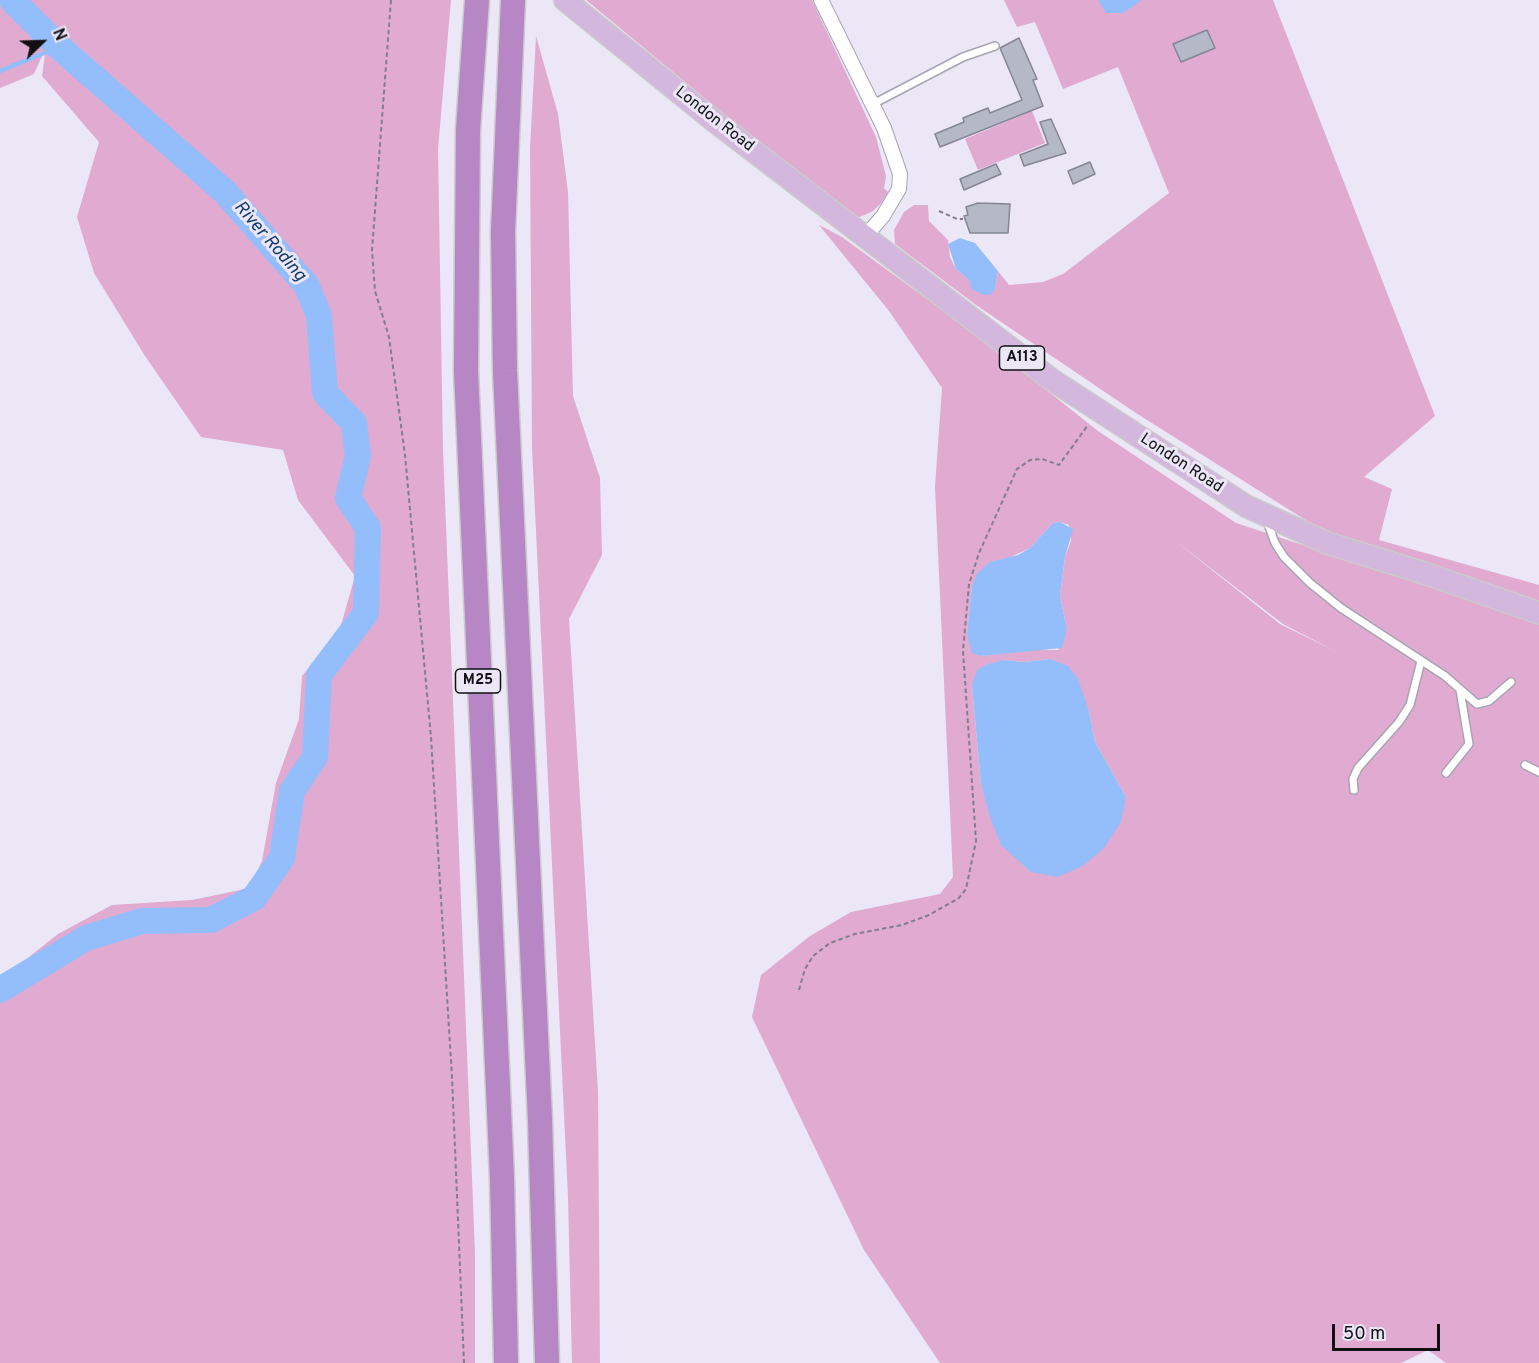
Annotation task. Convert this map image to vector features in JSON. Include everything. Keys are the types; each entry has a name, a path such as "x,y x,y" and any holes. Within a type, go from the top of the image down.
{"highway":[{"name":"M25","path":"477,0 468,130 465,371 502,1189 506,1363"},
{"name":"M25","path":"512,9 503,232 505,382 540,1120 547,1363"}],"main road":[{"name":"London Road","path":"565,0 864,238 1052,380 1246,506 1327,543 1424,573 1539,613"}],"street":[{"path":"821,0 873,104 898,161 899,189 883,216 864,238"}],"lane":[{"path":"873,104 963,57 995,45"},
{"path":"1266,516 1275,543 1284,557 1310,583 1341,608 1445,676 1477,704 1483,704 1511,682"},
{"path":"1354,790 1353,779 1358,768 1399,722 1410,705 1421,661"},
{"path":"1446,773 1469,744 1460,690"},
{"path":"1525,765 1539,772"}],"path":[{"path":"391,0 372,250 375,291 389,337 405,455 431,737 452,1077 464,1363"},
{"path":"939,211 957,219 963,219"},
{"path":"799,990 805,969 813,956 830,943 911,922 950,904 966,889 976,841 963,651 969,584 979,553 1017,469 1030,460 1042,459 1059,465 1098,410"}],"shaded area":[{"path":"0,0 451,0 438,149 443,450 475,1253 475,1363 0,1363 0,980 58,934 112,905 192,900 250,888 262,861 276,783 299,719 302,676 339,632 355,576 298,500 283,450 201,437 145,356 94,273 77,217 99,142 42,76 46,47 34,74 0,88"},
{"path":"586,0 812,0 876,137 886,176 884,188 888,192 883,201 873,211 860,217 846,215"},
{"path":"1004,0 1273,0 1435,416 1364,477 1392,489 1379,540 1539,585 1539,608 1326,533 1136,413 976,305 895,244 894,230 904,212 914,205 928,205 929,221 948,240 950,257 956,269 970,281 995,289 998,271 1009,285 1043,282 1063,274 1169,193 1118,67 1063,89 1035,22 1017,27"},
{"path":"536,36 558,114 568,192 573,396 600,478 602,555 569,619 598,1092 600,1363 572,1363 568,1197 532,448 530,148"},
{"path":"1032,111 1045,143 978,170 965,139"},
{"path":"819,225 842,237 986,342 1098,431 1236,523 1539,623 1539,1363 1446,1363 1428,1350 1401,1363 940,1363 864,1250 752,1017 761,975 810,936 851,912 940,894 953,877 935,487 942,388 889,311","holes":["1060,522 1069,525 1071,541 1065,557 1060,596 1067,629 1058,650 1028,650 981,656 967,634 972,586 1006,559 1030,548 1053,523","1173,539 1283,624 1337,652 1280,624","1050,659 1089,711 1095,742 1126,797 981,784 972,685 1004,660 1024,662"]}],"water":[{"path":"1098,0 1142,0 1123,13 1106,13"},
{"path":"960,238 975,243 998,271 995,289 990,295 984,295 971,289 970,281 956,269 948,244"},
{"path":"1060,522 1073,529 1065,557 1060,596 1067,629 1062,648 981,656 972,653 967,634 972,586 977,574 990,562 1018,555 1030,548 1053,523"},
{"path":"1050,659 1068,666 1078,679 1089,711 1095,742 1126,797 1121,822 1104,848 1083,866 1057,877 1031,872 1001,845 981,784 972,685 977,670 988,664 1004,660 1024,662"}],"building":[{"path":"1207,30 1215,48 1181,62 1173,44"},
{"path":"1019,38 1037,79 1033,80 1043,106 940,147 935,134 964,122 963,118 988,108 990,113 1022,100 1000,48"},
{"path":"1051,119 1066,153 1024,166 1020,155 1048,144 1040,122"},
{"path":"1090,162 1095,174 1073,184 1068,171"},
{"path":"996,164 1001,174 964,190 960,179"},
{"path":"978,203 1010,204 1008,233 970,233 964,216 968,215 966,207"}],"waterway":[{"name":"River Roding","path":"0,990 86,938 142,921 211,920 254,898 282,858 292,791 315,757 319,675 366,613 368,528 348,498 358,456 354,423 325,393 319,316 307,286 225,192 59,47 12,0"},
{"path":"0,71 59,47"}]}
